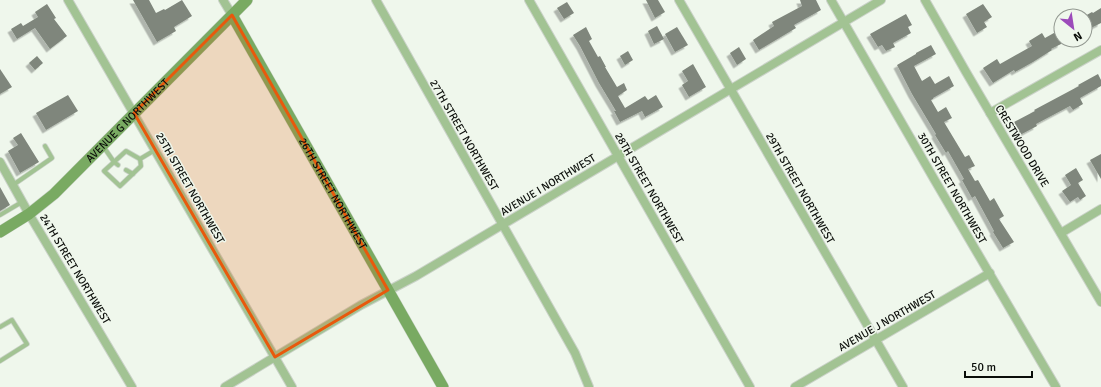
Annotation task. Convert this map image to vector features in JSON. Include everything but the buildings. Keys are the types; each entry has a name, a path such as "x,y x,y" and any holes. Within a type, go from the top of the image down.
{"street":[{"name":"25TH STREET NORTHWEST","path":"68,0 292,387"},
{"name":"26TH STREET NORTHWEST","path":"223,0 443,387"},
{"name":"AVENUE G NORTHWEST","path":"0,232 29,214 54,194 247,0"},
{"name":"27TH STREET NORTHWEST","path":"376,0 575,353 589,387"},
{"name":"28TH STREET NORTHWEST","path":"529,0 750,387"},
{"name":"29TH STREET NORTHWEST","path":"679,0 902,387"},
{"name":"30TH STREET NORTHWEST","path":"831,0 1056,387"},
{"name":"AVENUE I NORTHWEST","path":"224,387 360,306 416,276 882,0"},
{"name":"CRESTWOOD DRIVE","path":"925,0 1101,302"},
{"path":"990,113 1101,50"},
{"name":"24TH STREET NORTHWEST","path":"0,163 132,387"},
{"path":"1061,233 1101,209"},
{"name":"AVENUE J NORTHWEST","path":"795,387 990,273"}],"lane":[{"path":"102,145 114,162 118,165"},
{"path":"13,185 52,158 45,146"},
{"path":"140,159 155,150"},
{"path":"126,151 140,159 142,166 120,186 104,171 114,162 126,151"},
{"path":"126,170 133,174"},
{"path":"0,215 22,202"},
{"path":"0,327 12,320 28,344 0,361"}],"highlighted area":[{"path":"232,15 241,32 388,290 275,357 134,113"}]}
